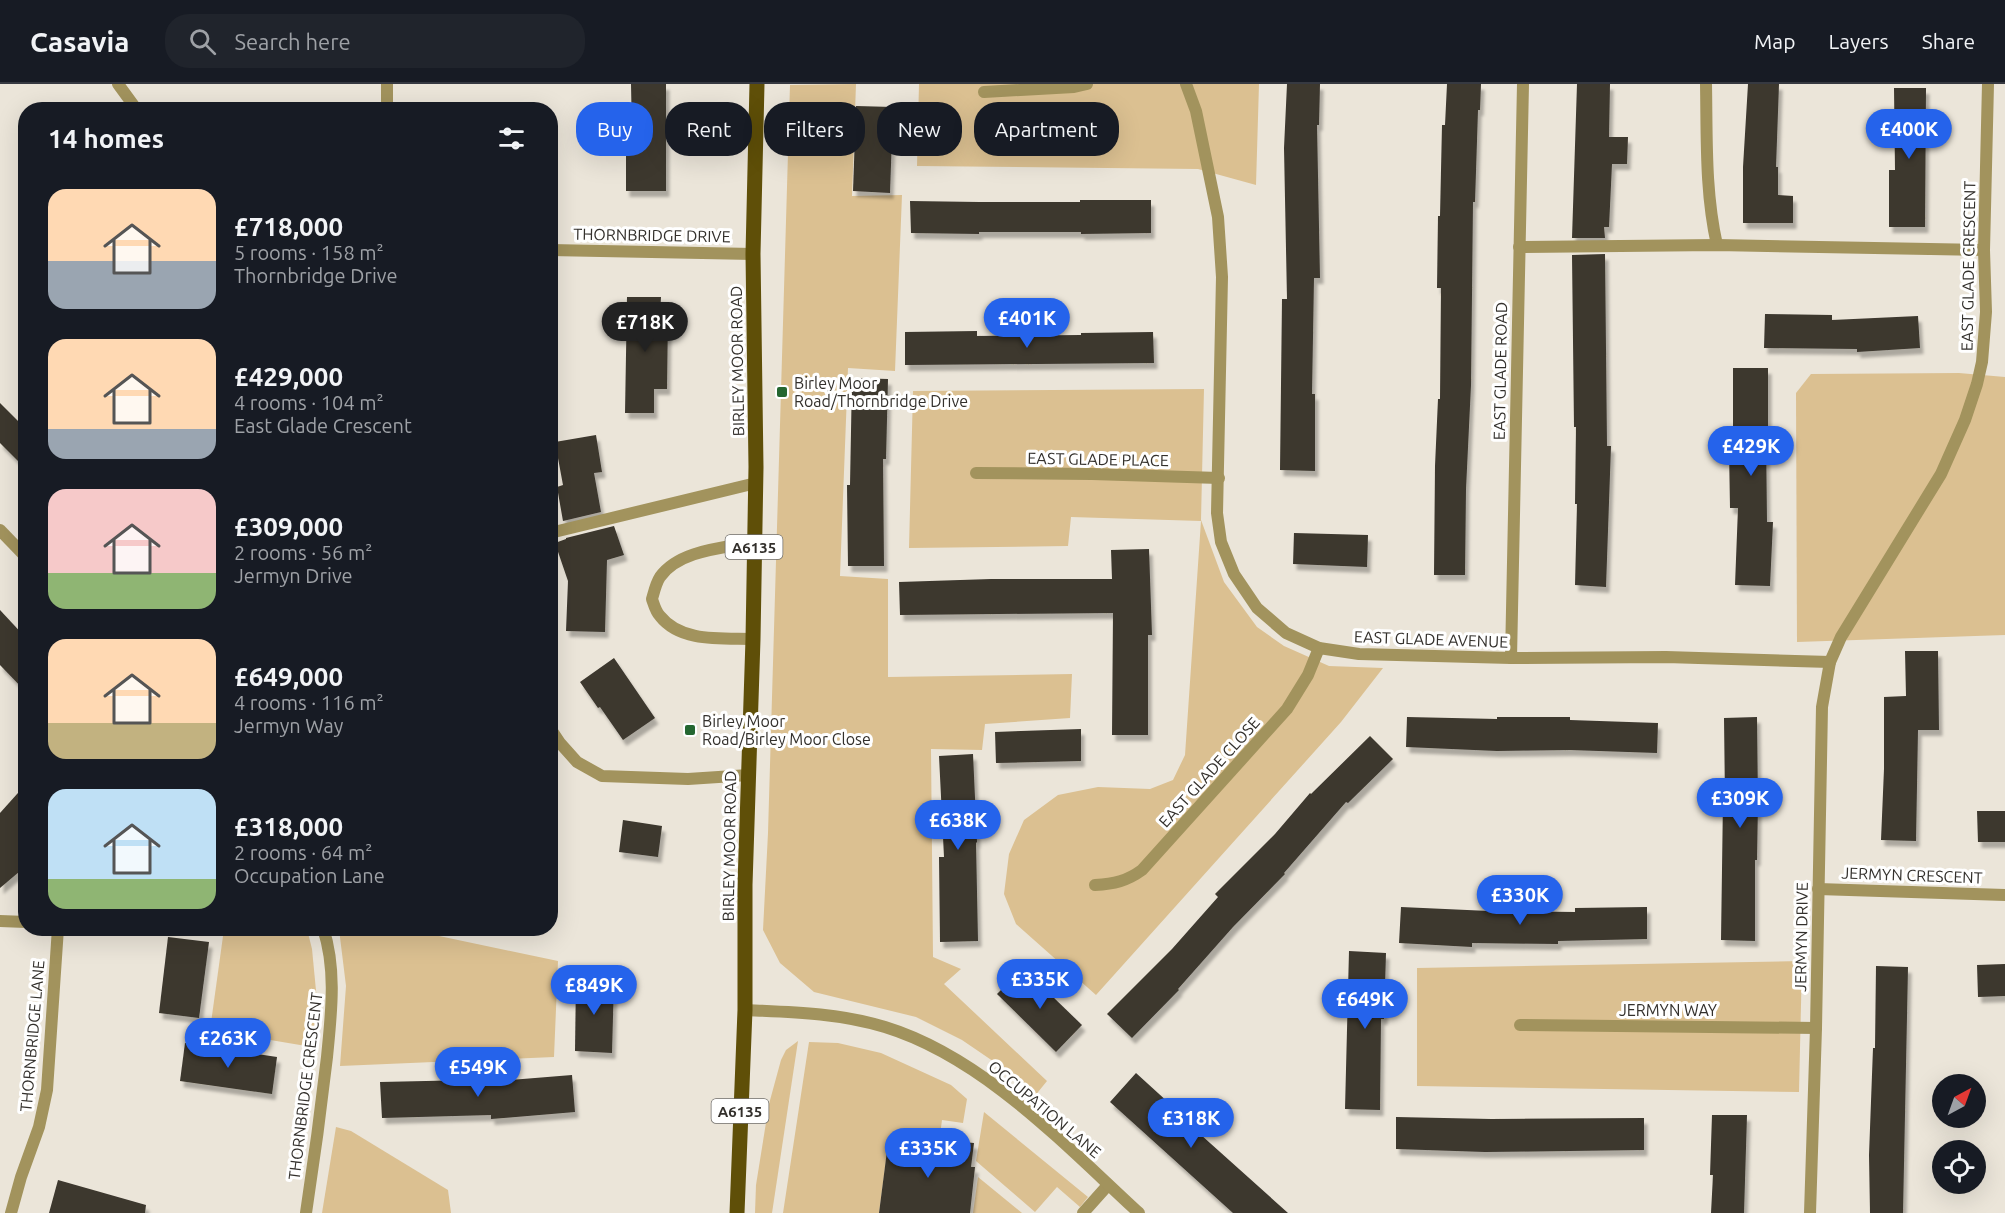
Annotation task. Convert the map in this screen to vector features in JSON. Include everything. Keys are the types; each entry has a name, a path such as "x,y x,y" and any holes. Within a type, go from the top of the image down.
{"main road":[{"name":"BIRLEY MOOR ROAD","path":"737,1213 745,1010 745,885 756,483 753,254 757,84"}],"street":[{"path":"118,84 131,102"},
{"path":"387,84 387,102"},
{"path":"984,92 1074,87 1087,84"},
{"name":"EAST GLADE AVENUE","path":"1186,84 1196,111 1218,217 1222,277 1217,513 1221,542 1234,574 1257,608 1286,633 1319,648 1359,654 1511,658 1666,657 1830,662"},
{"name":"EAST GLADE ROAD","path":"1511,658 1522,84"},
{"path":"1706,84 1707,183 1717,245"},
{"name":"EAST GLADE CRESCENT","path":"1830,662 1841,637 1941,474 1965,420 1982,362 1986,312 1984,250 1988,84"},
{"path":"1519,247 1717,245 1984,250"},
{"name":"THORNBRIDGE DRIVE","path":"558,250 753,254"},
{"name":"EAST GLADE PLACE","path":"976,473 1219,478"},
{"path":"558,531 756,483"},
{"path":"0,530 18,549"},
{"path":"753,639 691,636 672,628 659,615 652,599 659,578 676,562 700,553 754,542"},
{"name":"EAST GLADE CLOSE","path":"1095,885 1128,880 1142,870 1287,709 1308,675 1319,648"},
{"name":"JERMYN DRIVE","path":"1810,1213 1822,707 1830,662"},
{"path":"558,740 577,762 602,776 688,779 749,775"},
{"name":"JERMYN CRESCENT","path":"1818,889 2005,895"},
{"path":"0,921 18,922"},
{"name":"THORNBRIDGE LANE","path":"11,1213 39,1127 46,1090 57,936"},
{"name":"THORNBRIDGE CRESCENT","path":"306,1213 322,1103 333,986 326,936"},
{"name":"OCCUPATION LANE","path":"745,1010 827,1015 884,1027 923,1042 956,1059 1002,1090 1139,1213"},
{"name":"JERMYN WAY","path":"1520,1025 1816,1028"},
{"path":"1083,1213 1108,1185"}],"shaded area":[{"path":"856,84 855,102 790,102 790,85"},
{"path":"919,84 1259,84 1256,185 1198,169 917,166 917,156 962,156 962,102 919,102"},
{"path":"788,156 853,156 852,196 902,195 895,371 848,368 840,576 888,579 888,677 1072,674 1070,718 985,724 982,750 931,749 933,957 961,969 944,984 1047,1081 1034,1097 1006,1070 962,1040 916,1017 814,992 780,963 763,930 768,833"},
{"path":"1959,373 2005,377 2005,635 1797,642 1796,393 1811,374"},
{"path":"1204,389 1201,520 1224,582 1257,627 1284,646 1329,666 1383,668 1341,722 1096,995 1016,924 1004,894 1009,854 1024,820 1058,795 1098,787 1150,789 1173,780 1185,755 1201,521 1071,517 1068,546 909,548 913,391"},
{"path":"223,936 309,936 317,1001 312,1047 210,1030"},
{"path":"340,936 439,936 558,961 554,1057 340,1066 346,986"},
{"path":"1802,961 1799,1092 1417,1086 1417,968"},
{"path":"798,1041 772,1213 755,1213 756,1185 769,1104 781,1060 786,1050"},
{"path":"809,1042 838,1043 881,1053 951,1085 967,1099 963,1123 942,1120 938,1150 888,1144 879,1213 783,1213"},
{"path":"984,1112 1088,1197 1080,1207 1057,1187 1035,1212 976,1161"},
{"path":"336,1127 351,1131 448,1190 451,1213 322,1213"},
{"path":"978,1177 1022,1213 973,1213"}],"building":[{"path":"631,84 666,84 666,191 626,191 626,156 653,156 653,102 631,102"},
{"path":"1287,84 1320,84 1319,125 1317,125 1320,278 1314,278 1312,394 1315,394 1315,471 1280,470 1282,299 1287,299 1284,148"},
{"path":"1447,84 1481,84 1475,202 1473,202 1471,385 1465,575 1434,575 1435,466 1438,399 1440,399 1441,288 1437,288 1438,216 1440,216 1442,125 1445,125"},
{"path":"1577,84 1610,84 1609,137 1628,137 1627,164 1612,164 1609,227 1604,227 1605,238 1572,238"},
{"path":"1748,84 1779,84 1776,167 1778,167 1778,195 1793,196 1793,223 1743,223 1743,167"},
{"path":"1894,88 1926,88 1925,227 1889,227 1889,170 1895,170"},
{"path":"865,106 877,107 877,156 891,156 890,193 853,191 854,156 865,156"},
{"path":"1080,200 1151,200 1151,233 911,233 910,201 1080,202"},
{"path":"1605,254 1607,446 1611,446 1606,587 1575,585 1577,504 1575,504 1576,427 1574,427 1572,255"},
{"path":"627,297 661,297 660,315 668,315 667,389 654,389 654,413 625,413"},
{"path":"1765,314 1832,315 1832,320 1918,316 1920,348 1857,352 1857,349 1764,348"},
{"path":"977,331 977,336 1153,332 1154,363 905,365 905,332"},
{"path":"1733,368 1768,368 1767,522 1773,522 1770,586 1735,585 1738,508 1730,508 1729,449 1733,449"},
{"path":"852,378 888,379 886,459 883,459 884,566 848,566 847,485 850,485"},
{"path":"0,403 18,421 18,461 0,443"},
{"path":"596,435 602,472 594,473 601,512 563,521 558,493 558,487 563,485 558,458 558,441"},
{"path":"614,526 624,555 607,560 605,632 566,631 568,581 558,552 558,542"},
{"path":"1294,533 1368,535 1367,567 1293,564"},
{"path":"1149,549 1152,635 1148,635 1148,735 1112,735 1113,613 900,615 899,582 1112,579 1111,550"},
{"path":"0,610 18,629 18,684 0,665"},
{"path":"1905,651 1938,651 1939,730 1918,730 1916,841 1881,840 1884,697 1906,696"},
{"path":"614,658 655,718 623,740 580,682"},
{"path":"1407,717 1497,719 1497,717 1570,717 1570,720 1658,723 1657,753 1570,750 1497,751 1406,747"},
{"path":"1757,717 1755,941 1721,940 1723,799 1725,799 1724,718"},
{"path":"1081,729 1081,761 996,763 995,732"},
{"path":"1370,736 1393,759 1348,803 1346,802 1285,874 1233,927 1179,990 1132,1038 1107,1014 1172,949 1218,897 1215,894 1275,834 1310,793"},
{"path":"973,754 978,941 940,942 939,857 944,857 939,756"},
{"path":"18,793 18,873 0,888 0,813"},
{"path":"1977,811 2005,811 2005,842 1978,842"},
{"path":"623,820 662,826 658,857 619,852"},
{"path":"1401,907 1575,912 1575,908 1647,907 1647,939 1558,941 1558,944 1472,943 1472,947 1399,943"},
{"path":"168,937 209,942 199,1018 159,1013"},
{"path":"1349,951 1386,953 1384,1019 1381,1019 1380,1110 1345,1109"},
{"path":"2005,964 2005,996 1978,997 1977,965"},
{"path":"1876,966 1908,967 1903,1213 1870,1213 1869,1155 1873,1048 1875,1048"},
{"path":"1023,968 1082,1025 1056,1052 997,994"},
{"path":"576,979 614,980 612,1053 575,1051"},
{"path":"185,1043 277,1057 272,1094 180,1081"},
{"path":"1136,1073 1288,1213 1233,1213 1110,1102"},
{"path":"572,1075 575,1112 491,1119 491,1115 382,1118 380,1082 472,1080 472,1083"},
{"path":"1712,1115 1747,1115 1744,1213 1711,1213"},
{"path":"1396,1117 1644,1118 1644,1150 1485,1152 1396,1149"},
{"path":"939,1140 974,1143 971,1167 975,1167 970,1213 879,1213 888,1143 938,1150"},
{"path":"58,1180 146,1205 145,1213 49,1213"}],"place":[{"name":"Birley Moor Road/Thornbridge Drive","path":"782,392"},
{"name":"Birley Moor Road/Birley Moor Close","path":"690,730"}]}
